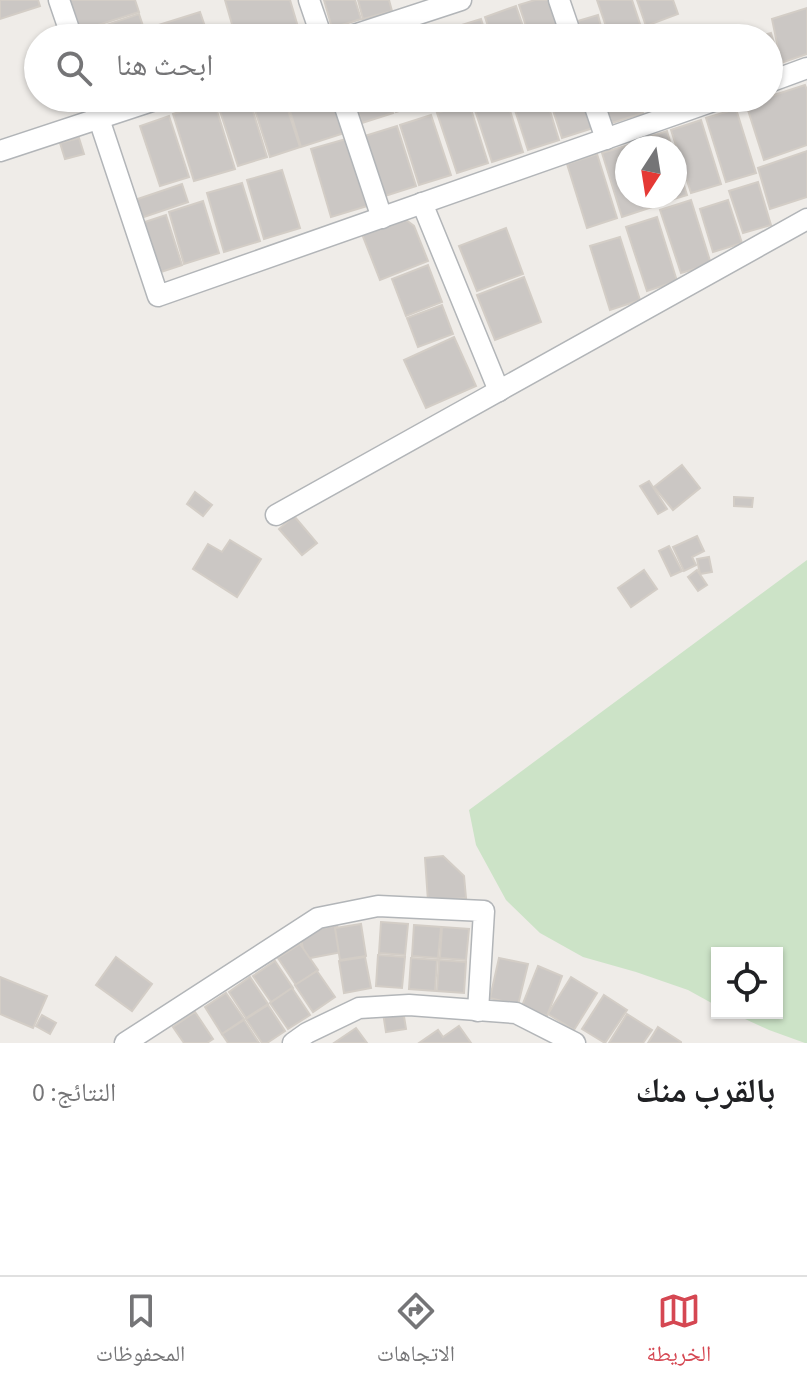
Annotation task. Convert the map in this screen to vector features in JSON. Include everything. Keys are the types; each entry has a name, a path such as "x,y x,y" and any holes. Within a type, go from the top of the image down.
{"street":[{"path":"59,0 67,24"},
{"path":"309,0 317,24"},
{"path":"388,24 461,0"},
{"path":"559,0 567,24"},
{"path":"783,77 807,68"},
{"path":"97,112 158,296 682,112"},
{"path":"0,151 118,112"},
{"path":"347,112 382,218"},
{"path":"597,112 606,139"},
{"path":"422,203 499,391"},
{"path":"276,515 807,219"},
{"path":"125,1043 318,918 378,906 484,911 478,1011"},
{"path":"304,1040 359,1008 409,1005 516,1013 575,1043"}],"green space":[{"path":"807,560 807,1043 745,1019 783,1019 783,947 711,947 711,1003 688,990 583,957 540,933 506,900 476,845 469,810"}],"building":[{"path":"0,0 38,0 40,6 0,19"},
{"path":"69,0 135,0 139,12 101,24 77,24"},
{"path":"225,0 290,0 297,24 232,24"},
{"path":"324,0 355,0 361,19 331,24"},
{"path":"358,0 389,0 392,11 363,19"},
{"path":"535,0 552,0 560,24 525,24 519,5"},
{"path":"597,0 632,0 640,24 605,24"},
{"path":"637,0 673,0 678,14 645,24"},
{"path":"516,6 522,24 487,24 485,17"},
{"path":"807,8 807,54 783,62 783,24 773,24 772,19"},
{"path":"200,12 204,24 162,24"},
{"path":"139,14 142,24 109,24"},
{"path":"598,15 600,24 579,24 578,21"},
{"path":"481,19 483,24 465,24"},
{"path":"805,85 807,145 764,160 749,112 783,112 783,92"},
{"path":"217,112 235,169 194,181 173,114"},
{"path":"220,112 253,112 267,157 238,166"},
{"path":"256,112 289,112 300,147 270,157"},
{"path":"290,112 337,112 344,133 301,147"},
{"path":"358,112 393,112 393,113 362,123"},
{"path":"472,112 488,163 457,173 437,113"},
{"path":"476,112 510,112 523,152 492,162"},
{"path":"516,112 550,112 559,140 528,150"},
{"path":"554,112 588,112 593,128 562,138"},
{"path":"608,112 643,112 643,113 612,123"},
{"path":"737,112 756,173 726,182 706,118"},
{"path":"431,115 451,175 419,185 400,125"},
{"path":"169,116 189,177 160,186 140,126"},
{"path":"701,120 721,184 691,193 687,180 687,136 673,136 671,130"},
{"path":"397,126 416,186 385,196 365,136"},
{"path":"667,131 668,136 652,136"},
{"path":"79,138 84,154 65,159 60,143"},
{"path":"346,139 367,206 331,217 311,149"},
{"path":"615,149 615,195 602,153"},
{"path":"807,151 807,197 770,209 758,168"},
{"path":"597,154 617,218 587,228 567,164"},
{"path":"282,170 300,228 264,239 247,180"},
{"path":"758,182 771,225 743,233 729,191"},
{"path":"242,183 260,241 224,252 207,193"},
{"path":"182,184 188,202 138,219 132,201"},
{"path":"691,200 711,264 681,273 660,210 687,208 687,201"},
{"path":"728,200 742,243 713,252 700,209"},
{"path":"203,201 219,253 184,264 169,212"},
{"path":"619,208 649,208 622,217"},
{"path":"166,215 182,265 158,273 142,223"},
{"path":"657,217 677,281 647,291 626,227"},
{"path":"398,220 406,220 414,226 428,261 380,280 362,234"},
{"path":"506,228 523,274 477,291 459,246"},
{"path":"620,237 640,300 610,310 590,246"},
{"path":"428,265 442,302 406,316 392,279"},
{"path":"524,277 541,322 495,340 477,295"},
{"path":"442,305 453,334 418,347 407,318"},
{"path":"454,337 476,386 426,408 404,360"},
{"path":"682,465 700,488 673,510 654,487"},
{"path":"649,481 667,509 658,514 640,486"},
{"path":"195,492 212,505 203,516 187,504"},
{"path":"734,497 753,498 752,507 734,506"},
{"path":"294,516 317,543 302,555 279,529"},
{"path":"697,536 704,551 692,557 696,565 684,571 673,547"},
{"path":"230,540 261,559 237,597 193,569 208,544 222,552"},
{"path":"669,546 682,571 671,576 659,551"},
{"path":"709,557 712,572 700,574 697,559"},
{"path":"644,570 657,589 631,607 618,588"},
{"path":"697,570 707,585 698,591 688,577"},
{"path":"443,856 464,876 466,898 428,901 425,858"},
{"path":"381,922 408,924 405,955 379,953"},
{"path":"298,924 318,929 337,925 342,952 305,959"},
{"path":"361,924 366,956 340,960 335,928"},
{"path":"414,925 441,927 438,958 412,956"},
{"path":"442,927 469,929 466,960 440,958"},
{"path":"300,944 318,970 296,985 278,958"},
{"path":"378,955 405,957 402,988 376,986"},
{"path":"116,957 152,984 132,1011 96,985"},
{"path":"365,957 371,988 344,993 339,961"},
{"path":"411,958 437,960 435,991 409,989"},
{"path":"499,958 528,964 518,1005 490,998"},
{"path":"439,960 466,962 464,993 437,991"},
{"path":"275,961 293,988 271,1002 253,976"},
{"path":"538,966 562,976 547,1016 522,1006"},
{"path":"317,971 335,997 313,1012 295,985"},
{"path":"0,977 47,996 33,1028 0,1014"},
{"path":"250,977 268,1004 246,1018 229,992"},
{"path":"571,977 597,993 574,1030 548,1014"},
{"path":"292,988 310,1015 288,1029 270,1003"},
{"path":"226,993 244,1019 222,1034 205,1007"},
{"path":"604,995 627,1010 605,1043 582,1029"},
{"path":"268,1005 285,1031 262,1043 246,1019"},
{"path":"403,1010 406,1029 386,1032 383,1013"},
{"path":"195,1012 213,1039 207,1043 184,1043 173,1027"},
{"path":"627,1014 652,1030 643,1043 609,1043"},
{"path":"42,1015 56,1023 50,1034 36,1026"},
{"path":"244,1020 259,1043 228,1043 222,1034"},
{"path":"459,1026 471,1043 419,1043 438,1030 443,1037"},
{"path":"658,1027 681,1042 681,1043 648,1043"},
{"path":"356,1028 367,1043 334,1043"}]}
